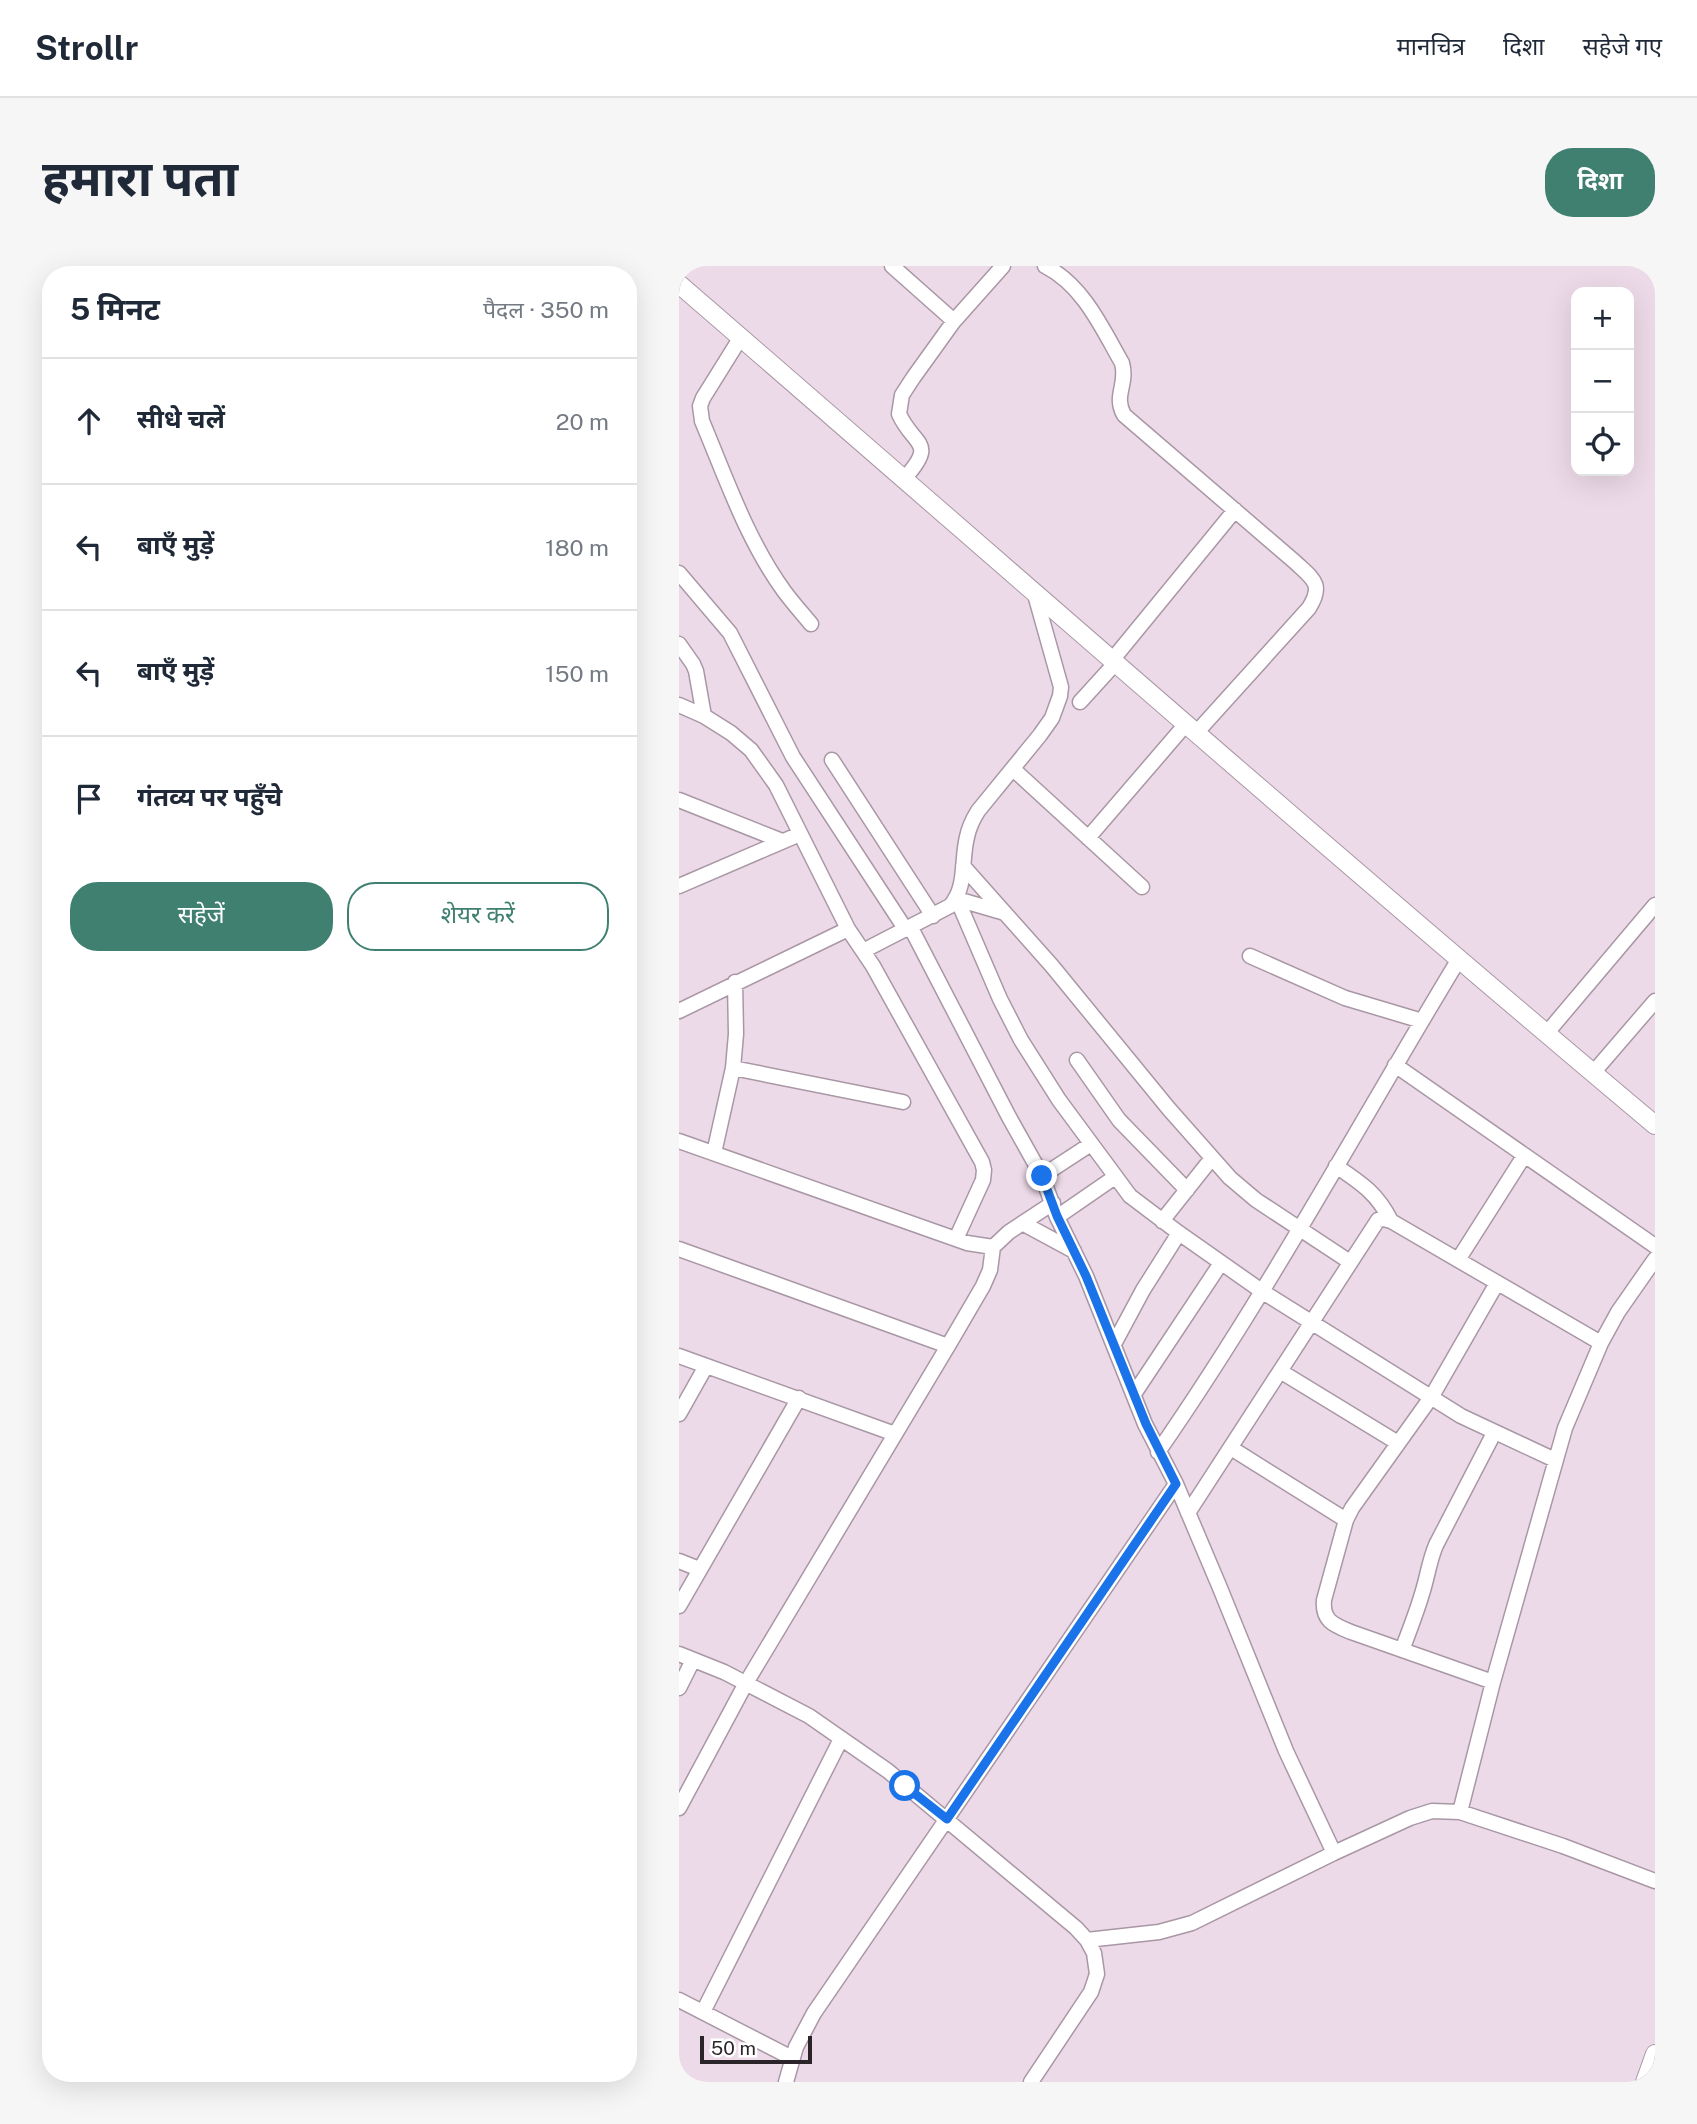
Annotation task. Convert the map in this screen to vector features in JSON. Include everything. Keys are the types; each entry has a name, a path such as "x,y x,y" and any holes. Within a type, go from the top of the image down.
{"street":[{"path":"892,266 954,321"},
{"path":"904,479 918,463 922,445 899,414 902,395 954,321 1003,266"},
{"path":"1045,266 1069,282 1088,304 1122,363 1125,374 1119,406 1124,415 1295,562 1310,576 1317,592 1310,608 1088,838"},
{"path":"679,284 1546,1034 1655,1125"},
{"path":"741,337 703,398 700,413 743,519 783,590 811,624"},
{"path":"1080,702 1110,669 1113,659 1234,510"},
{"path":"679,573 730,633 793,757 908,929 1042,1176 1158,1452 1176,1484 1286,1751 1334,1853"},
{"path":"863,951 933,916 957,899 966,839 978,811 1052,718 1061,687 1034,591"},
{"path":"679,644 696,671 704,716"},
{"path":"679,705 704,716 731,733 755,756 776,785 848,929 982,1162 983,1180 956,1239"},
{"path":"832,760 933,916"},
{"path":"1013,769 1142,887"},
{"path":"679,800 782,841"},
{"path":"679,886 800,834"},
{"path":"963,866 1052,966 1169,1109 1230,1178 1257,1200 1350,1262"},
{"path":"957,899 1005,913"},
{"path":"957,899 1000,999 1021,1040 1052,1090 1130,1196 1221,1263 1311,1323 1461,1416 1555,1460"},
{"path":"1546,1034 1655,905"},
{"path":"679,1010 848,929"},
{"path":"1250,956 1345,998 1422,1021"},
{"path":"1158,1452 1263,1292 1459,959"},
{"path":"714,1153 733,1068 736,1034 735,982"},
{"path":"1593,1073 1655,1001"},
{"path":"1077,1060 1123,1126 1187,1190"},
{"path":"1395,1065 1655,1246"},
{"path":"733,1068 903,1102"},
{"path":"679,1141 956,1239 993,1247"},
{"path":"1042,1176 1091,1144"},
{"path":"1458,1260 1524,1156"},
{"path":"1162,1221 1212,1158"},
{"path":"1336,1166 1377,1197 1391,1221"},
{"path":"679,1808 746,1684 983,1286 990,1270 993,1247 1009,1232 1115,1177"},
{"path":"1188,1513 1378,1220 1391,1221 1601,1343"},
{"path":"1024,1224 1075,1251"},
{"path":"1114,1344 1143,1290 1179,1233"},
{"path":"679,1249 948,1346"},
{"path":"1459,1812 1555,1460 1582,1385 1601,1343 1618,1312 1655,1259"},
{"path":"1134,1394 1221,1263"},
{"path":"1493,1682 1335,1625 1323,1611 1346,1520 1360,1495 1432,1396 1496,1283"},
{"path":"679,1356 895,1434"},
{"path":"679,1415 706,1366"},
{"path":"1280,1371 1398,1443"},
{"path":"679,1606 799,1398"},
{"path":"1402,1650 1418,1608 1436,1545 1494,1433"},
{"path":"1231,1448 1346,1520"},
{"path":"786,2082 792,2058 814,2013 1176,1484"},
{"path":"679,1561 699,1569"},
{"path":"679,1688 686,1657 809,1716 888,1772 947,1819 1087,1940 1094,1953 1097,1974 1091,1993 1031,2082"},
{"path":"703,2012 841,1739"},
{"path":"1087,1940 1159,1932 1192,1923 1334,1853 1410,1818 1432,1811 1459,1812 1563,1846 1655,1881"},
{"path":"679,2000 792,2058"},
{"path":"1645,2082 1655,2054"}],"route":[{"path":"905,1786 947,1819 1176,1484 1158,1452 1042,1176"}]}
